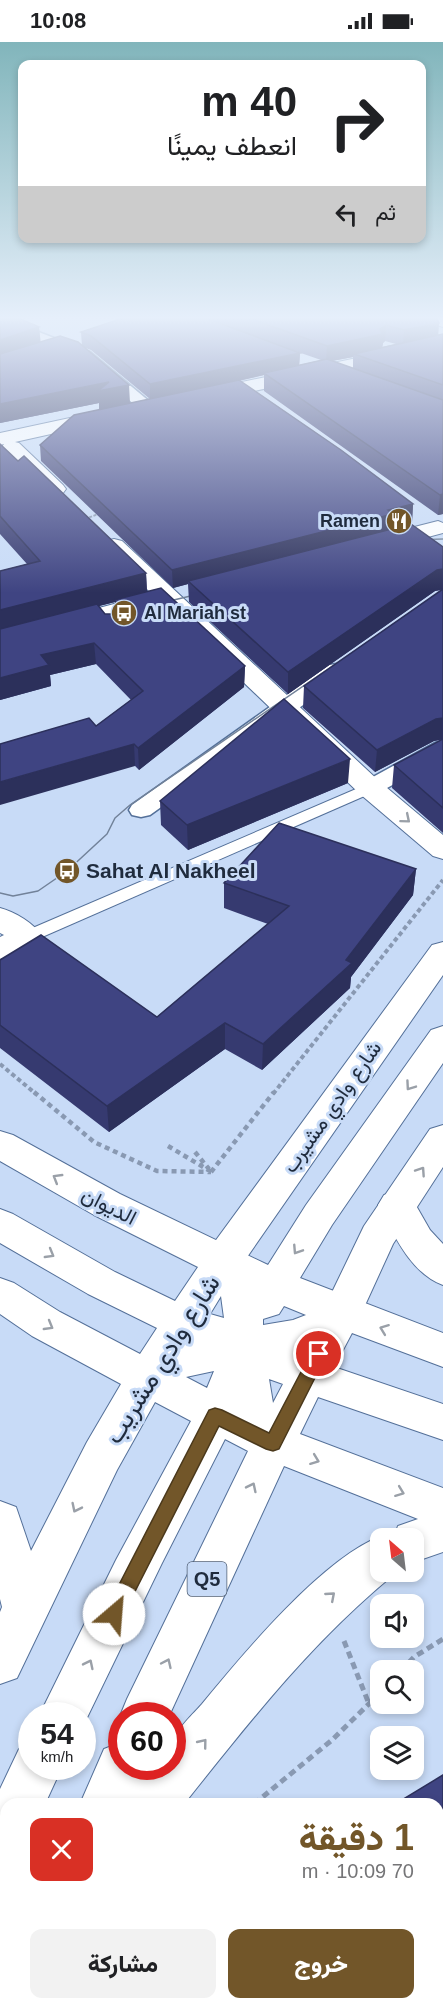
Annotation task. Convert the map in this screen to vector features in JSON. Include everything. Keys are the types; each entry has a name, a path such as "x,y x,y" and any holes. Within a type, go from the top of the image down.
{"street":[{"path":"129,409 136,417"},
{"path":"5,446 169,409"},
{"path":"5,446 136,417"},
{"path":"5,446 179,595 283,708 370,788 443,850"},
{"path":"360,548 433,525"},
{"path":"0,641 106,623 179,595"},
{"path":"141,810 358,655"},
{"path":"370,788 443,748"},
{"path":"0,918 13,943"},
{"name":"شارع وادي مشيرب","path":"222,1263 443,952"},
{"path":"70,1702 174,1492 215,1416 260,1312 274,1286 319,1215 443,1038"},
{"name":"Q5","path":"151,1702 273,1443 307,1375 342,1313 377,1238 443,1138"},
{"name":"الديوان","path":"0,1144 65,1184 222,1263 342,1313 443,1350"},
{"path":"397,1206 417,1241 443,1269"},
{"path":"0,1224 126,1296 307,1375 443,1422"},
{"path":"222,1263 233,1275 241,1295 250,1399 256,1419 273,1443"},
{"name":"شارع وادي مشريب","path":"26,1609 102,1456 182,1321 222,1263"},
{"path":"0,1294 46,1324 215,1416 273,1443 443,1508"},
{"path":"146,1379 167,1366 188,1359 298,1336 331,1321 342,1313"},
{"path":"0,1521 26,1609 0,1661"},
{"path":"424,1538 443,1531"},
{"path":"158,1798 266,1665 328,1599 370,1566"},
{"path":"22,1798 31,1780"},
{"path":"108,1798 116,1780"}],"lane":[{"path":"13,943 370,788"}],"path":[{"path":"211,1172 443,880"},
{"path":"0,1064 94,1142 157,1171 211,1172"},
{"path":"168,1146 211,1172"},
{"path":"195,1152 211,1172"},
{"path":"261,1798 332,1740 369,1704 328,1599"},
{"path":"411,1660 443,1639"}],"building":[{"path":"103,409 281,409 413,504 388,510 393,514 172,570 40,445 74,415"},
{"path":"316,409 443,409 443,494 440,495"},
{"path":"0,444 18,461 24,456 146,573 0,610 0,571 40,561 0,516"},
{"path":"411,524 443,547 443,569 437,570 288,672 188,581"},
{"path":"161,588 245,666 138,748 134,744 0,782 0,744 89,718 96,726 143,691 94,643 41,655 49,665 0,678 0,629 97,604 105,614 117,614 121,609 114,600"},
{"path":"443,589 443,718 436,719 377,750 304,686"},
{"path":"284,699 350,759 187,825 160,801"},
{"path":"443,739 443,808 394,765"},
{"path":"279,823 416,869 346,960 352,963 263,1044 225,1023 107,1106 0,1025 0,960 41,935 157,1017 289,906 224,883"},
{"path":"443,1775 443,1798 405,1798"}],"tram line":[{"path":"413,540 443,539"},
{"path":"0,893 13,896 38,891 67,871 107,834 115,818 130,805 443,590"},
{"path":"157,604 203,593"}],"place":[{"name":"Ramen","path":"399,521"},
{"name":"Al Mariah st","path":"124,613"},
{"name":"Sahat Al Nakheel","path":"67,871"}],"route":[{"path":"114,1614 174,1492 215,1416 273,1443 319,1354"}]}
